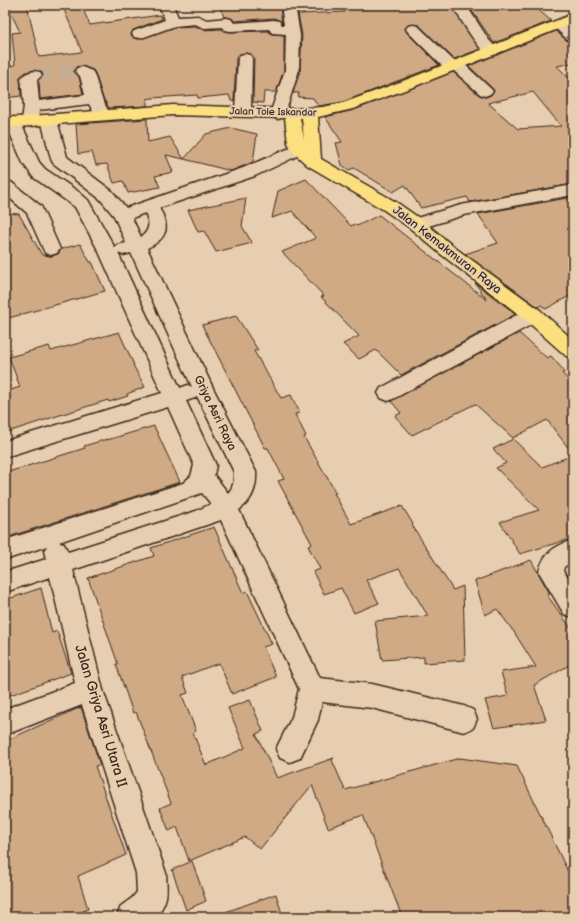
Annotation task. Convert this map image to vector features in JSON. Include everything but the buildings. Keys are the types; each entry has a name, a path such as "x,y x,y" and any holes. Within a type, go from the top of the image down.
{"main road":[{"name":"Jalan Tole Iskandar","path":"9,123 173,110 310,114 348,106 567,22"},
{"name":"Jalan Kemakmuran Raya","path":"285,114 297,146 313,161 390,206 416,224 448,251 533,315 573,351"},
{"path":"310,114 313,161"}],"street":[{"path":"166,5 173,22"},
{"path":"285,114 292,70 293,35 288,5"},
{"path":"459,5 484,42 492,51"},
{"path":"139,34 173,22 198,20 204,24 226,22 230,27 274,24 277,30 291,29"},
{"path":"567,22 573,36"},
{"path":"413,29 454,66 485,91"},
{"path":"243,111 245,58"},
{"path":"82,71 87,74 94,99 102,115"},
{"path":"30,121 32,106 29,78 35,75"},
{"path":"32,106 94,99"},
{"name":"Griya Asri Raya","path":"5,582 202,518 227,508 243,493 247,483 245,472 203,388 122,215 106,195 60,159 49,120"},
{"path":"9,123 38,173 48,199 51,249"},
{"path":"122,215 249,172 291,153"},
{"path":"5,186 48,199 82,204 106,195"},
{"path":"416,224 461,210 573,190"},
{"path":"5,550 191,489 197,486 203,478 205,465 175,397 108,252 82,204"},
{"path":"108,252 136,246 155,235 158,228 157,220 149,206"},
{"path":"388,393 533,315"},
{"path":"5,449 203,388"},
{"path":"203,478 227,508 312,689 305,720 290,749"},
{"name":"Jalan Griya Asri Utara II","path":"52,535 90,690 150,873 152,897 143,909 132,917"},
{"path":"573,550 559,556 552,563 551,572 573,606"},
{"path":"312,689 372,696 464,719"},
{"path":"5,722 90,690"}],"tunnel":[{"path":"35,75 82,71"}]}
